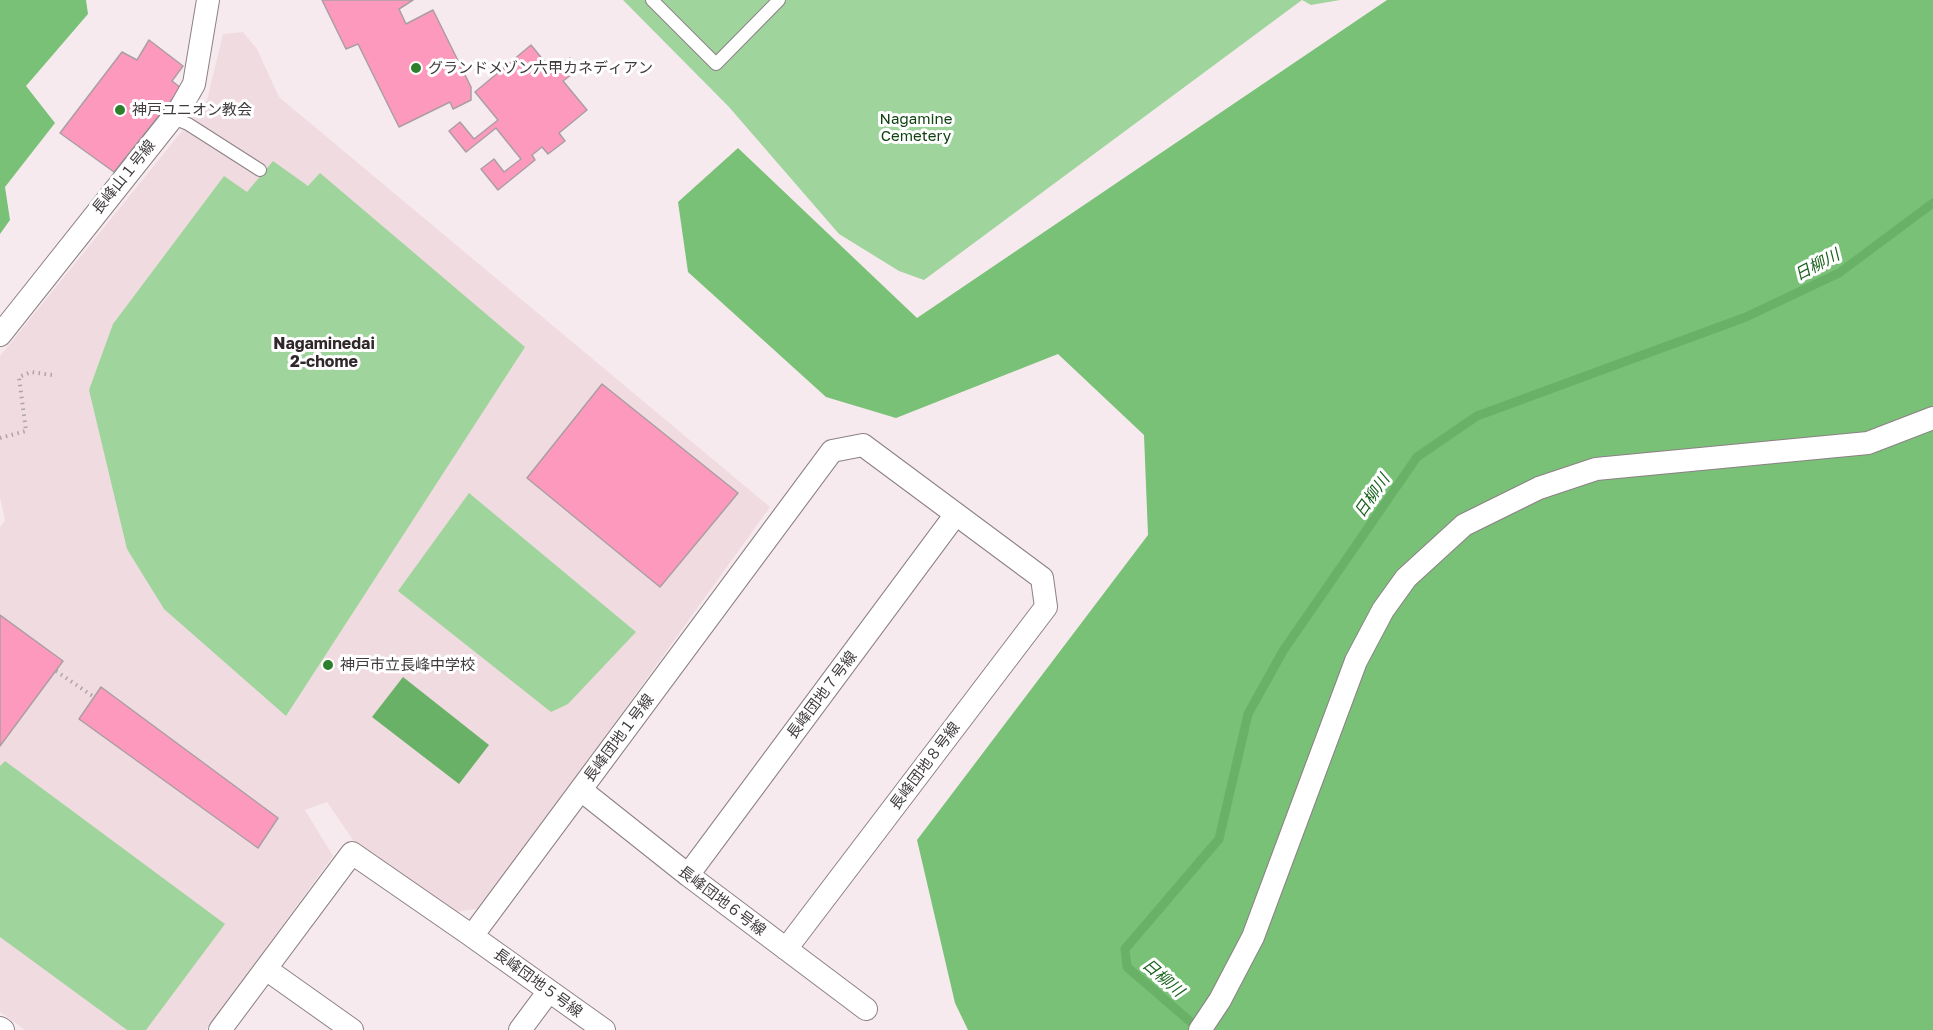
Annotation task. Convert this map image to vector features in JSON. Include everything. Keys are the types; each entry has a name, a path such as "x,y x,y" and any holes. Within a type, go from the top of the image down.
{"street":[{"name":"長峰山１号線","path":"0,335 173,118 194,84 208,0"},
{"path":"1206,1022 1253,937 1356,661 1383,610 1406,578 1464,525 1539,488 1596,469 1868,443 1933,418"},
{"name":"長峰団地１号線","path":"472,936 832,451 863,445 1042,578"},
{"name":"長峰団地７号線","path":"688,875 956,514"},
{"name":"長峰団地８号線","path":"786,949 1046,607 1042,578"},
{"name":"長峰団地６号線","path":"581,790 688,875 866,1009"},
{"path":"219,1030 352,853 472,936"},
{"name":"長峰団地５号線","path":"472,936 604,1030"},
{"path":"266,969 352,1030"},
{"path":"520,1030 549,991"}],"lane":[{"path":"652,0 716,64 779,0"},
{"path":"173,118 188,124 260,170"}],"path":[{"path":"0,438 26,431 19,377 31,372 52,375"},
{"path":"56,671 94,698"}],"shaded area":[{"path":"0,0 86,0 88,14 26,86 55,123 5,187 10,220 0,234"},
{"path":"1387,0 1933,0 1933,1030 968,1030 955,1003 917,840 1148,535 1144,435 1058,354 896,418 826,397 688,272 678,202 738,148 917,318"},
{"name":"神戸市立長峰中学校","path":"243,32 257,49 279,97 770,507 482,908 449,913 353,840 327,802 305,810 333,856 206,1030 25,1030 0,1012 0,527 5,520 0,497 0,356 207,100 223,34"},
{"path":"403,677 489,745 459,784 372,717"}],"green space":[{"name":"Nagamine Cemetery","path":"623,0 1302,0 924,280 899,271 839,234 729,107"},
{"path":"1302,0 1340,0 1311,5"},
{"path":"273,161 308,186 320,173 525,347 286,716 164,609 127,549 89,390 113,324 224,176 247,192"},
{"path":"469,493 636,632 568,704 551,712 398,591"},
{"path":"5,761 225,924 146,1030 127,1030 0,937 0,766"}],"building":[{"name":"グランドメゾン六甲カネディアン","path":"322,0 413,0 399,9 406,24 433,10 471,87 471,100 453,109 450,102 399,127 358,44 346,49"},
{"name":"神戸ユニオン教会","path":"149,40 183,66 172,81 181,88 114,172 60,133 122,52 137,60"},
{"name":"グランドメゾン六甲カネディアン","path":"531,45 553,72 570,58 579,69 563,81 587,110 559,133 565,141 548,154 542,147 532,155 535,160 498,190 481,169 494,159 504,172 521,159 496,128 466,152 449,131 460,122 474,139 498,120 475,92"},
{"path":"602,384 738,493 660,587 527,478"},
{"path":"0,615 63,661 0,746"},
{"path":"101,687 278,818 258,848 79,719"}],"waterway":[{"name":"日柳川","path":"1200,1030 1127,967 1125,949 1219,839 1248,714 1283,651 1417,457 1477,416 1746,317 1839,273 1933,203"}],"place":[{"name":"グランドメゾン六甲カネディアン","path":"416,68"},
{"name":"神戸ユニオン教会","path":"120,110"},
{"name":"神戸市立長峰中学校","path":"328,665"}],"district":[{"name":"Nagaminedai 2-chome","path":"324,353"}]}
